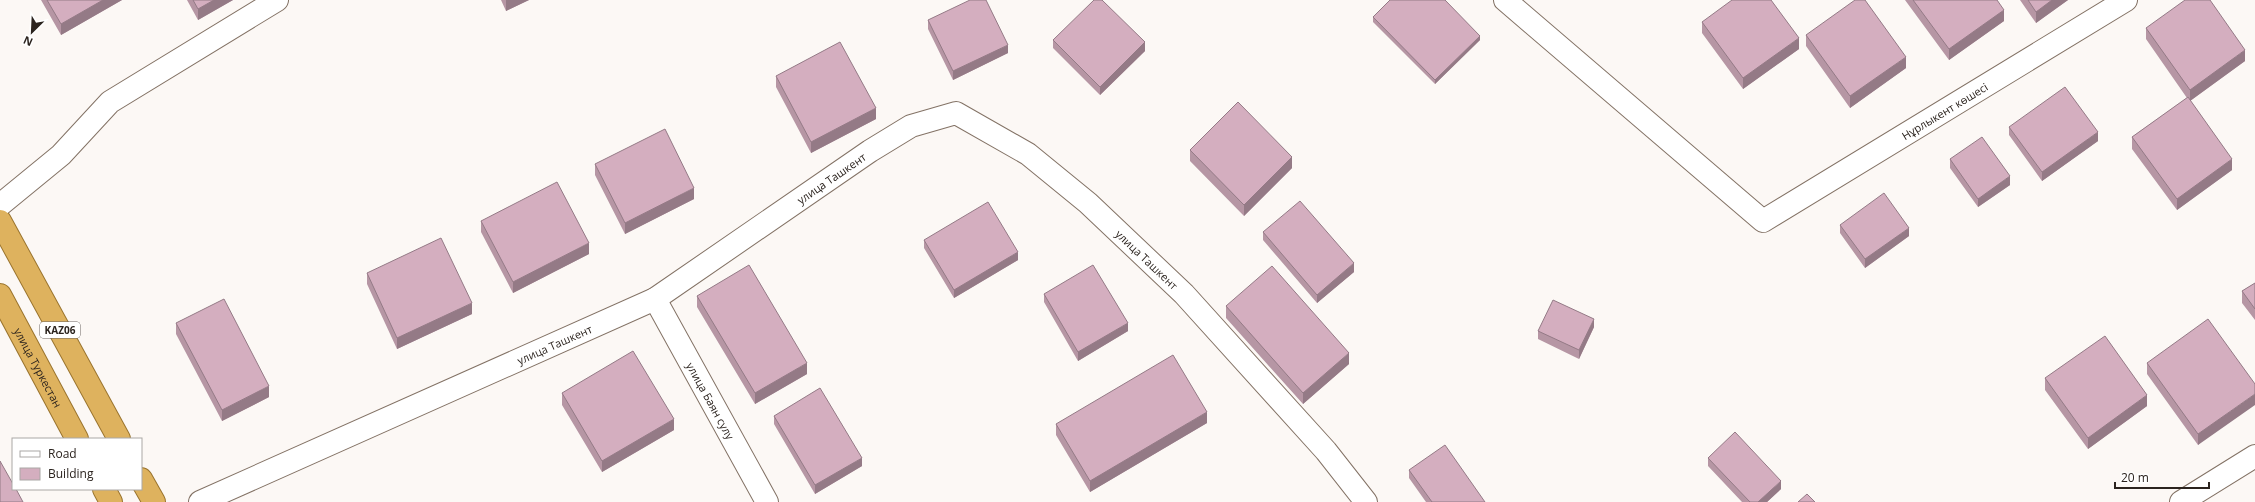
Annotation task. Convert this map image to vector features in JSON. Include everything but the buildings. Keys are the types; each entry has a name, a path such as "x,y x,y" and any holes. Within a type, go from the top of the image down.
{"highway":[{"name":"KАZ06","path":"0,221 118,438"},
{"name":"улица Туркестан","path":"0,295 76,438"},
{"path":"142,481 154,502"},
{"path":"105,490 111,502"}],"street":[{"path":"0,205 62,155 110,102 277,0"},
{"name":"Нұрлыкент көшесі","path":"1505,0 1763,221 2126,0"},
{"name":"улица Ташкент","path":"200,502 655,299 870,151 912,126 956,113 1028,154 1088,203 1184,294 1326,451 1366,502"},
{"name":"улица Баян сулу","path":"655,299 767,502"},
{"path":"2181,502 2255,456"}]}
